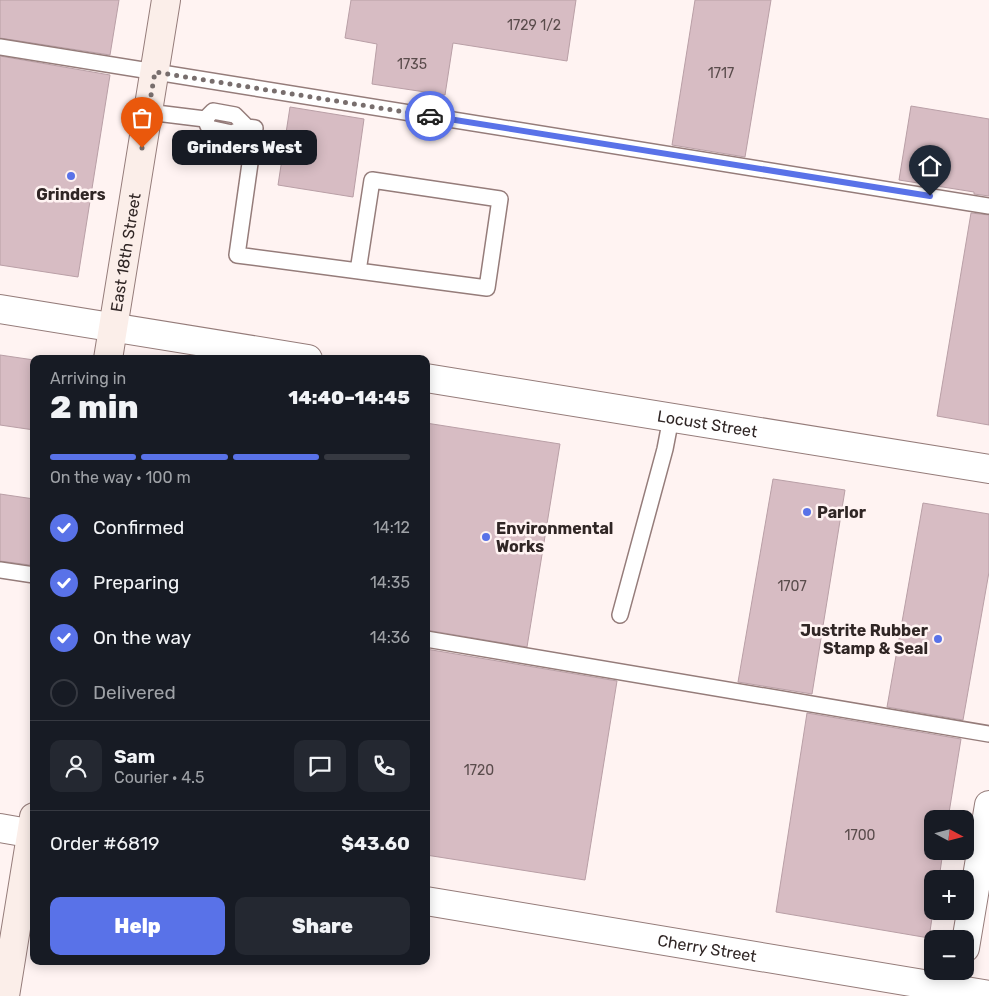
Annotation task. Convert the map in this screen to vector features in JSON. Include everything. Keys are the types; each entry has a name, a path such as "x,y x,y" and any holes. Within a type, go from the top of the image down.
{"main road":[{"name":"East 18th Street","path":"109,355 166,0"},
{"path":"5,996 30,846"}],"street":[{"path":"0,309 284,355"},
{"name":"Locust Street","path":"430,379 989,469"},
{"path":"968,930 989,805"},
{"path":"0,828 30,828"},
{"name":"Cherry Street","path":"430,902 958,986 989,995"}],"lane":[{"path":"0,47 989,206"},
{"path":"148,112 205,119 209,128 232,133 247,127 255,128 237,254 358,271 487,288 500,199 372,180 358,271"},
{"path":"620,615 665,449 671,418"},
{"path":"0,570 30,574"},
{"path":"430,640 989,734"}],"building":[{"path":"0,0 119,0 110,55 0,38"},
{"path":"351,0 576,0 567,61 453,43 445,95 372,84 377,44 345,38"},
{"path":"695,0 771,0 745,157 672,145"},
{"path":"0,56 110,75 78,277 0,265"},
{"path":"911,106 989,119 989,196 899,180"},
{"path":"290,107 364,119 353,197 278,185"},
{"path":"971,213 989,215 989,425 937,416"},
{"path":"0,355 30,359 30,429 0,425"},
{"name":"Environmental Works","path":"430,424 560,444 527,647 430,631"},
{"path":"773,479 845,490 812,694 738,682"},
{"path":"0,494 30,498 30,565 0,561"},
{"name":"Justrite Rubber Stamp & Seal","path":"923,503 989,514 989,572 963,720 887,707"},
{"path":"430,650 617,681 585,880 430,856"},
{"path":"807,713 961,739 949,810 924,810 924,860 942,860 940,870 924,870 924,920 932,920 930,930 924,930 924,937 776,912"}],"way so far":[{"path":"142,148 155,72 430,116"}],"place":[{"name":"Grinders West","path":"142,148"},
{"name":"Grinders","path":"71,176"},
{"name":"Parlor","path":"807,512"},
{"name":"Environmental Works","path":"486,537"},
{"name":"Justrite Rubber Stamp & Seal","path":"938,639"}],"route":[{"path":"430,116 930,196"}]}
